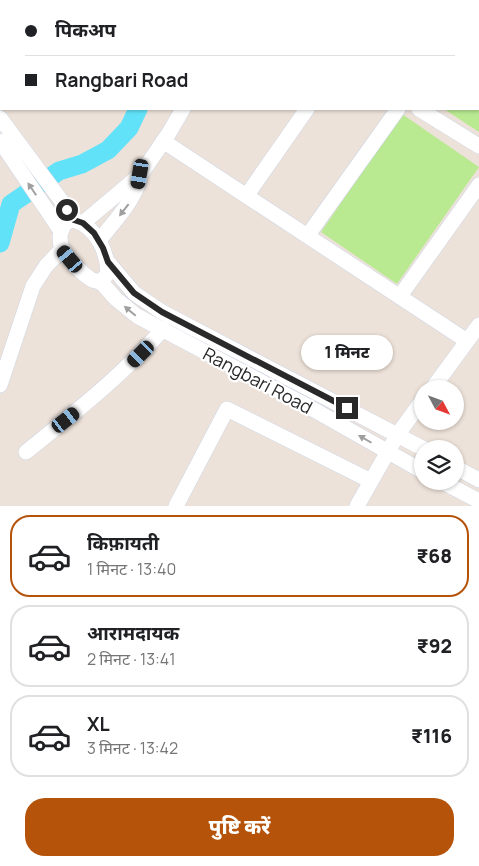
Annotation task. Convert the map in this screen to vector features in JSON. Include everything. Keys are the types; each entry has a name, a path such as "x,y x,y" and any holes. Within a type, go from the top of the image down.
{"street":[{"path":"0,385 33,286 46,266 62,249 60,236 65,222 78,222 140,174 183,110"},
{"path":"247,195 306,110"},
{"path":"308,235 397,110"},
{"path":"421,110 479,146"},
{"path":"0,118 49,214 61,231"},
{"path":"163,141 468,340"},
{"path":"0,142 22,160 60,199 78,222"},
{"path":"99,241 128,205 138,188 140,174"},
{"path":"400,296 479,185"},
{"name":"Rangbari Road","path":"78,222 94,233 108,262 134,293 162,312 414,443"},
{"name":"Rangbari Road","path":"62,249 78,269 90,279 100,281 116,299 137,316 309,407 414,467"},
{"path":"100,281 108,273 108,262"},
{"path":"439,380 479,325"},
{"path":"26,452 107,386 141,354 162,329"},
{"path":"176,506 227,410 370,481"},
{"path":"357,506 387,452 414,412"},
{"path":"464,472 479,480"},
{"path":"457,490 479,502"}],"green space":[{"path":"446,110 479,110 479,132"},
{"path":"402,114 479,167 397,284 321,232"}],"waterway":[{"path":"0,243 11,204 59,171 82,164 108,150 129,128 138,110"}],"route":[{"path":"67,210 74,220 83,223 94,233 103,248 108,262 134,293 162,312 347,408"}]}
